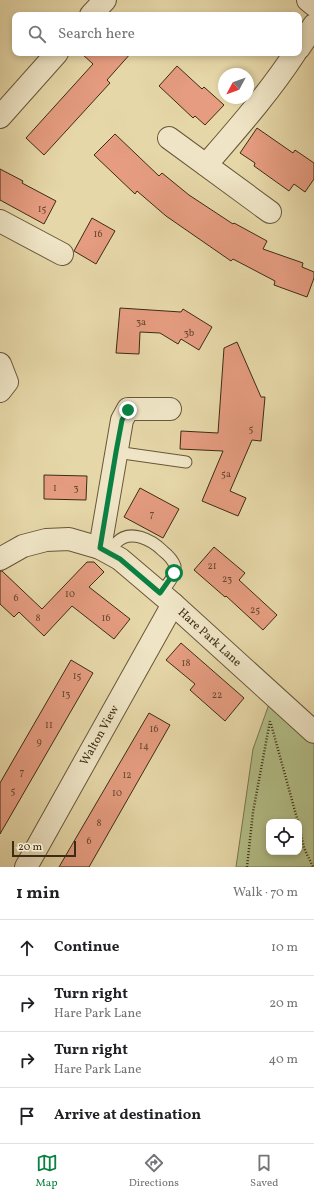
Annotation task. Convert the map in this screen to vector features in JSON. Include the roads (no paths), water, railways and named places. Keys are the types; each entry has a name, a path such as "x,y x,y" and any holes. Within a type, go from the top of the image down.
{"street":[{"path":"94,12 105,0"},
{"path":"308,0 314,5"},
{"path":"302,44 314,26"},
{"path":"0,117 54,56"},
{"path":"206,165 249,115 282,74 294,56"},
{"path":"169,138 270,212"},
{"path":"0,221 57,247"},
{"path":"0,364 7,382 0,391"},
{"path":"105,551 116,452 122,420 128,410 170,409"},
{"name":"Hare Park Lane","path":"0,559 23,546 46,540 69,539 105,551 120,559 167,598 314,732"},
{"name":"Walton View","path":"26,867 167,598"}],"lane":[{"path":"116,452 186,462"},
{"path":"105,551 126,537 144,537 156,544 171,558 175,566 167,598"}]}
